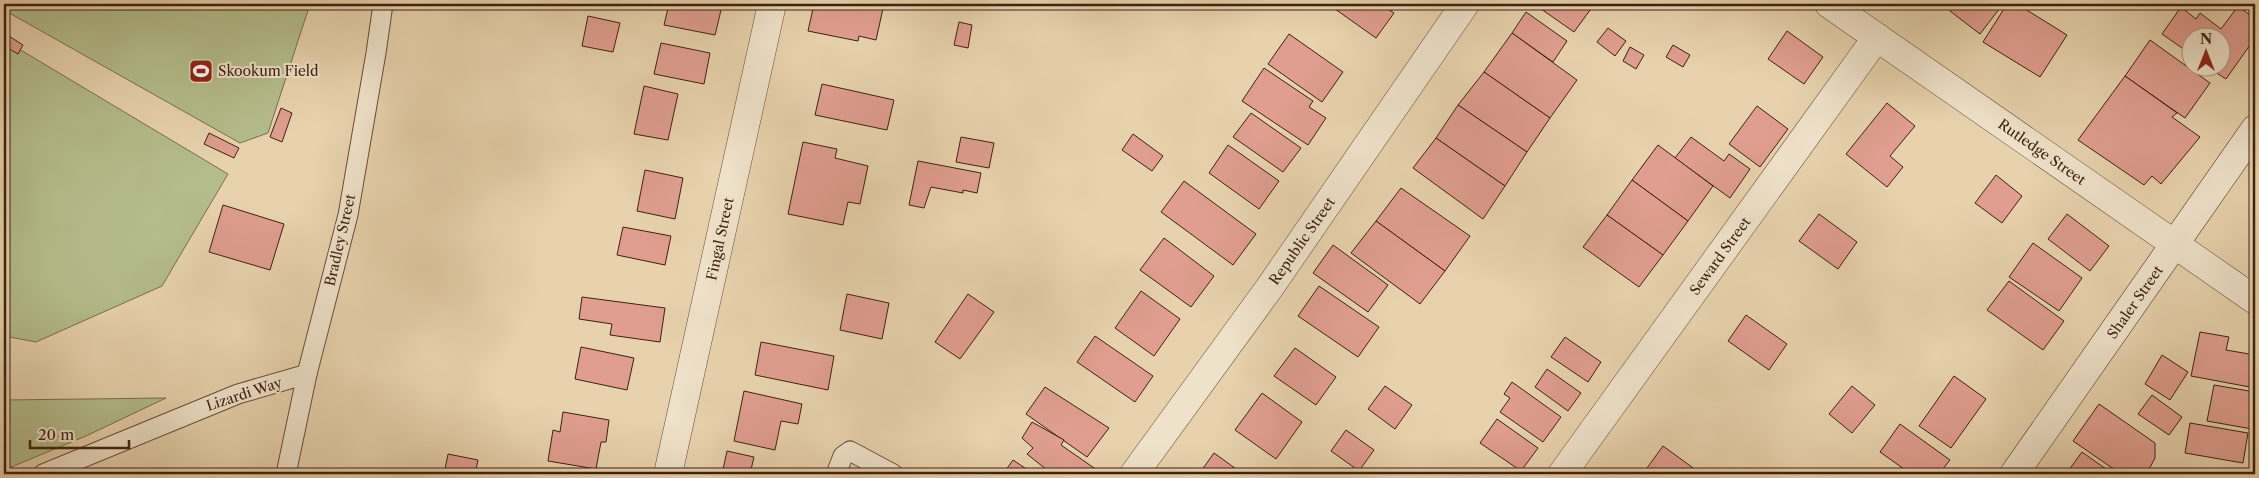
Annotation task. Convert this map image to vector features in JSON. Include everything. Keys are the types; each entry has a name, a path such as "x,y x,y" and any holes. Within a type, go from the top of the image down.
{"street":[{"name":"Fingal Street","path":"668,474 772,4"},
{"name":"Republic Street","path":"1134,474 1270,287 1465,4"},
{"name":"Rutledge Street","path":"1829,4 2255,300"},
{"name":"Seward Street","path":"1562,474 1877,37"},
{"name":"Shaler Street","path":"2014,474 2255,129"}],"lane":[{"name":"Bradley Street","path":"286,474 307,374 348,215 383,4"},
{"name":"Lizardi Way","path":"43,474 238,394 307,374"},
{"path":"836,474 843,456 850,451 893,474"}],"green space":[{"name":"Skookum Field","path":"4,4 310,4 268,133 240,143 4,10"},
{"path":"4,40 228,174 162,286 36,342 4,336"},
{"path":"166,398 86,436 4,470 4,400"}],"building":[{"path":"669,4 712,4 722,6 715,35 664,25"},
{"path":"814,4 884,4 876,40 859,36 858,41 808,31"},
{"path":"1339,4 1380,4 1394,13 1376,38 1335,9"},
{"path":"1534,4 1590,4 1593,6 1574,32"},
{"path":"1955,4 2003,4 1980,34 1950,11"},
{"path":"2007,4 2017,4 2067,35 2040,77 1983,42"},
{"path":"2238,6 2255,19 2255,38 2232,71 2232,28 2222,28"},
{"path":"2181,7 2196,19 2200,13 2220,28 2182,28 2182,48 2162,34"},
{"path":"1526,12 1567,41 1553,62 1512,33"},
{"path":"588,16 620,23 613,52 582,46"},
{"path":"959,22 972,25 968,48 954,45"},
{"path":"1608,28 1626,41 1615,56 1597,42"},
{"path":"1787,31 1823,57 1804,84 1768,59"},
{"path":"4,33 23,45 18,54 4,46"},
{"path":"1512,33 1577,80 1550,118 1484,72"},
{"path":"1289,34 1343,72 1322,102 1268,64"},
{"path":"2150,40 2182,63 2182,78 2203,78 2210,83 2185,118 2125,76"},
{"path":"661,43 710,53 704,84 654,74"},
{"path":"1673,45 1690,55 1683,67 1666,57"},
{"path":"1630,47 1644,55 1636,69 1623,61"},
{"path":"1264,68 1313,101 1309,107 1326,118 1308,145 1242,101"},
{"path":"1484,72 1550,118 1527,152 1458,105"},
{"path":"2125,76 2177,113 2172,117 2200,137 2161,184 2152,176 2144,185 2078,140"},
{"path":"822,84 894,100 887,130 815,115"},
{"path":"644,86 678,94 668,140 634,134"},
{"path":"1887,103 1915,126 1890,156 1903,167 1887,187 1846,154"},
{"path":"1458,105 1527,152 1505,186 1436,138"},
{"path":"1757,106 1788,129 1760,167 1729,144"},
{"path":"281,108 292,113 282,142 270,137"},
{"path":"1251,113 1301,148 1283,172 1233,137"},
{"path":"209,133 239,148 234,158 204,144"},
{"path":"1133,134 1163,156 1152,171 1122,150"},
{"path":"961,137 994,143 989,168 956,162"},
{"path":"1691,137 1724,161 1729,154 1750,169 1730,198 1675,158"},
{"path":"1436,138 1505,186 1483,219 1413,168"},
{"path":"803,142 837,149 835,158 868,166 860,204 848,202 843,225 788,214"},
{"path":"1228,145 1279,181 1259,209 1209,173"},
{"path":"1658,145 1713,186 1688,221 1632,180"},
{"path":"918,161 981,173 977,193 963,190 963,193 931,187 924,208 909,205"},
{"path":"645,170 683,178 675,219 637,211"},
{"path":"1996,175 2022,196 2002,223 1975,203"},
{"path":"1632,180 1688,221 1663,255 1607,215"},
{"path":"1184,181 1256,234 1233,265 1161,212"},
{"path":"1401,188 1470,236 1445,271 1376,221"},
{"path":"223,205 284,224 270,270 209,252"},
{"path":"1819,214 1857,242 1838,269 1799,241"},
{"path":"2067,214 2109,246 2090,271 2048,239"},
{"path":"1607,215 1663,255 1639,287 1583,247"},
{"path":"1376,221 1445,271 1420,304 1351,253"},
{"path":"623,227 671,236 665,265 617,255"},
{"path":"1164,238 1214,276 1191,307 1140,270"},
{"path":"2033,243 2082,278 2059,311 2009,277"},
{"path":"1333,245 1388,285 1368,312 1313,273"},
{"path":"2009,281 2064,321 2043,350 1987,310"},
{"path":"1319,286 1379,327 1358,357 1298,316"},
{"path":"1141,291 1180,319 1154,356 1115,328"},
{"path":"847,294 889,303 882,339 840,330"},
{"path":"968,294 994,312 960,359 935,342"},
{"path":"582,297 665,308 660,342 610,335 612,324 579,319"},
{"path":"1746,315 1787,344 1769,370 1728,341"},
{"path":"2200,332 2229,337 2226,350 2255,355 2255,388 2191,376"},
{"path":"1095,336 1153,376 1135,402 1077,362"},
{"path":"1565,337 1601,362 1588,382 1551,357"},
{"path":"761,342 834,356 828,390 755,375"},
{"path":"581,347 634,358 627,390 575,379"},
{"path":"1295,348 1336,377 1316,405 1274,376"},
{"path":"2162,355 2188,372 2170,400 2145,384"},
{"path":"1547,369 1581,393 1568,411 1535,387"},
{"path":"1954,376 1986,399 1951,448 1919,426"},
{"path":"1512,382 1561,417 1543,442 1500,412 1510,398 1504,394"},
{"path":"2214,385 2255,392 2255,427 2252,426 2252,429 2207,421"},
{"path":"1385,386 1412,405 1395,429 1368,409"},
{"path":"1852,386 1875,405 1852,433 1829,414"},
{"path":"1045,387 1109,428 1087,457 1026,414"},
{"path":"744,391 802,404 798,424 781,421 775,450 734,441"},
{"path":"1262,393 1302,422 1276,459 1235,430"},
{"path":"2152,395 2182,417 2169,435 2138,414"},
{"path":"2099,404 2155,443 2155,458 2148,471 2137,474 2121,474 2073,441"},
{"path":"563,412 609,420 606,442 601,442 596,469 548,461 553,430 560,432"},
{"path":"1497,419 1538,448 1521,471 1480,443"},
{"path":"1032,422 1064,440 1061,445 1097,470 1094,474 1052,474 1027,454 1033,448 1022,438"},
{"path":"2190,423 2248,433 2243,463 2185,453"},
{"path":"1900,424 1950,460 1939,474 1911,474 1880,452"},
{"path":"1346,430 1374,450 1359,471 1331,451"},
{"path":"1663,446 1700,474 1656,474 1647,468"},
{"path":"727,451 754,457 750,474 722,474"},
{"path":"2082,452 2113,474 2066,474"},
{"path":"1214,453 1243,474 1199,474"},
{"path":"448,454 478,460 475,474 444,474"},
{"path":"1013,460 1034,474 1003,474"}],"place":[{"name":"Skookum Field","path":"201,71"}]}
